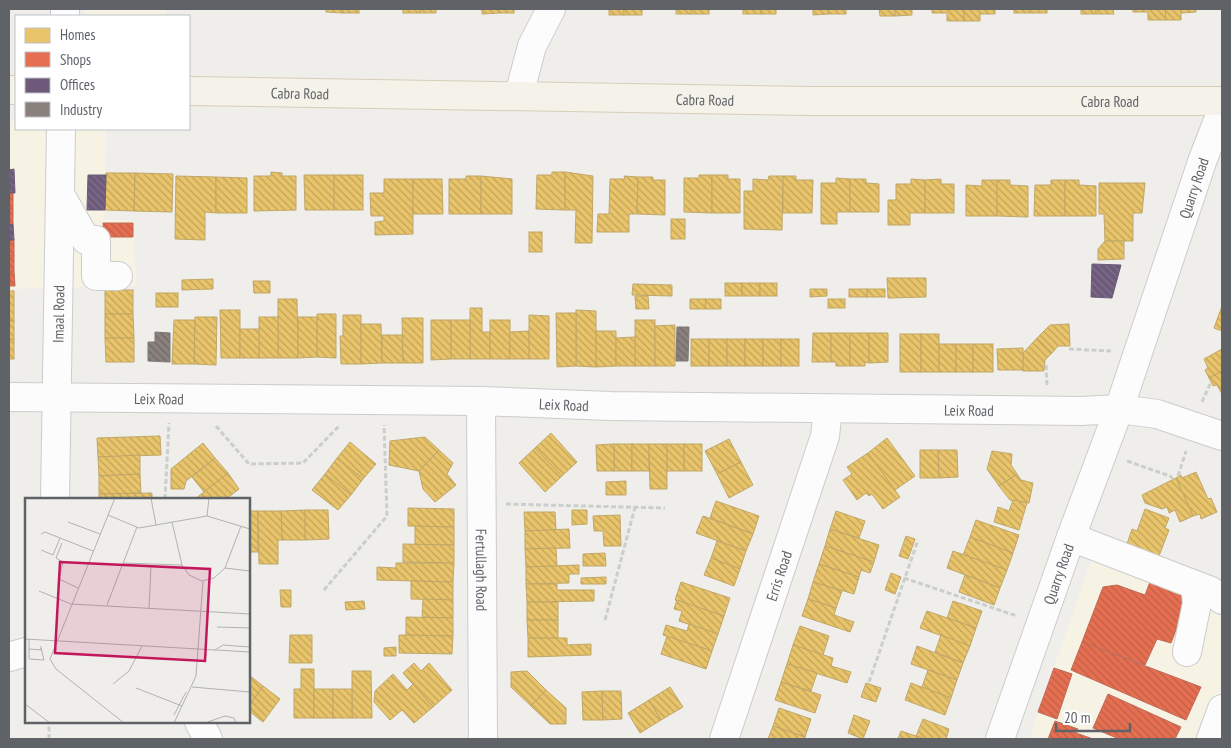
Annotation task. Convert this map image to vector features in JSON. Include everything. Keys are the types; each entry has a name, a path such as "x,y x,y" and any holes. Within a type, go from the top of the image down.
{"main road":[{"name":"Cabra Road","path":"190,91 822,101 1222,101"}],"street":[{"path":"519,95 532,46 551,9"},
{"name":"Quarry Road","path":"1000,739 1071,537 1119,409 1203,159 1222,110"},
{"name":"Imaal Road","path":"55,498 61,130"},
{"path":"60,194 86,240 96,240 96,276 118,276"},
{"name":"Leix Road","path":"9,397 481,400 610,406 828,409 1081,411 1119,409"},
{"name":"Fertullagh Road","path":"481,400 483,739"},
{"name":"Erris Road","path":"724,739 825,436 828,409"},
{"path":"1119,409 1157,414 1222,436"},
{"path":"1071,537 1211,591 1222,600"},
{"path":"1187,652 1197,603 1195,585"},
{"path":"9,657 25,652"},
{"path":"1211,739 1222,709"},
{"path":"200,723 208,739"}],"path":[{"path":"1069,349 1108,350 1136,359"},
{"path":"165,498 170,398"},
{"path":"324,590 387,516 383,400"},
{"path":"210,419 249,464 303,463 341,424"},
{"path":"1103,453 1173,478"},
{"path":"482,504 665,508"},
{"path":"606,620 635,507"},
{"path":"869,682 918,540"},
{"path":"904,578 1041,624"},
{"path":"49,739 50,723"}],"shaded area":[{"path":"85,9 166,9 166,15 85,15"},
{"path":"9,121 15,121 15,130 106,130 104,219 134,221 136,286 9,289"},
{"path":"1098,541 1222,590 1222,739 1029,739"}],"building: Homes":[{"path":"326,9 343,9 343,13 326,12"},
{"path":"343,9 359,9 359,13 343,13"},
{"path":"403,9 420,9 420,13 403,13"},
{"path":"420,9 436,9 436,13 420,13"},
{"path":"482,9 499,9 499,13 482,14"},
{"path":"499,9 514,9 514,13 499,13"},
{"path":"609,9 624,9 624,15 609,15"},
{"path":"624,9 642,9 642,15 624,15"},
{"path":"676,9 691,9 691,14 676,14"},
{"path":"691,9 709,9 709,14 691,14"},
{"path":"743,9 761,9 761,14 743,14"},
{"path":"761,9 776,9 776,14 761,14"},
{"path":"813,9 828,9 828,14 813,15"},
{"path":"828,9 846,9 846,14 828,14"},
{"path":"879,9 895,9 895,16 880,16"},
{"path":"895,9 912,9 912,15 895,16"},
{"path":"932,9 964,9 964,21 947,21 947,13 932,13"},
{"path":"964,9 995,9 995,14 980,14 980,21 964,21"},
{"path":"1014,9 1029,9 1029,13 1014,13"},
{"path":"1029,9 1047,9 1047,13 1029,13"},
{"path":"1081,9 1096,9 1096,14 1081,14"},
{"path":"1096,9 1113,9 1114,14 1096,14"},
{"path":"1133,9 1165,9 1166,20 1148,20 1148,12 1133,12"},
{"path":"1165,9 1196,9 1196,12 1181,13 1181,20 1166,20"},
{"path":"271,172 282,173 282,176 296,176 296,210 254,211 254,176 271,176"},
{"path":"552,172 565,172 565,210 536,209 537,175 552,175"},
{"path":"565,172 593,176 592,243 575,243 576,210 565,210"},
{"path":"106,173 135,173 134,211 105,210"},
{"path":"135,173 173,174 172,212 134,211"},
{"path":"304,175 334,175 334,210 305,210"},
{"path":"334,175 363,175 363,210 334,210"},
{"path":"699,175 712,175 712,213 684,212 684,178 699,178"},
{"path":"712,175 728,175 728,179 740,179 740,213 712,213"},
{"path":"176,176 216,177 216,213 205,212 205,240 175,239"},
{"path":"466,176 481,176 481,214 449,214 449,179 466,179"},
{"path":"481,176 512,179 512,214 481,214"},
{"path":"624,176 638,177 637,214 629,214 629,232 597,232 598,214 609,214 610,179 625,179"},
{"path":"769,176 783,176 782,230 744,229 744,191 753,191 753,179 768,180"},
{"path":"783,176 796,176 796,180 813,180 812,213 783,213"},
{"path":"216,177 247,178 247,213 216,213"},
{"path":"638,177 653,177 653,180 665,180 665,215 637,214"},
{"path":"836,178 850,179 850,212 837,212 837,224 821,224 821,183 836,183"},
{"path":"384,179 413,179 413,234 375,235 375,222 384,221 384,216 371,216 370,193 384,193"},
{"path":"413,179 442,179 443,214 413,214"},
{"path":"850,179 866,179 866,183 879,184 879,212 850,212"},
{"path":"911,179 925,180 925,213 910,213 910,225 888,225 888,200 896,200 896,184 911,184"},
{"path":"941,179 941,184 954,184 954,213 925,213 925,180"},
{"path":"982,180 997,180 997,216 966,216 966,185 982,186"},
{"path":"997,180 1010,180 1010,185 1028,186 1028,217 997,216"},
{"path":"1051,180 1065,180 1065,216 1034,216 1035,185 1051,185"},
{"path":"1065,180 1079,180 1079,185 1096,186 1096,216 1065,216"},
{"path":"1099,183 1145,183 1142,213 1133,213 1133,241 1105,241 1104,214 1099,214"},
{"path":"671,219 685,219 685,239 671,239"},
{"path":"529,232 542,232 542,252 529,252"},
{"path":"1105,241 1124,241 1124,259 1098,260 1098,249"},
{"path":"887,278 926,278 926,297 888,298"},
{"path":"213,279 213,289 182,290 182,280"},
{"path":"253,281 270,281 270,293 254,293"},
{"path":"725,283 742,283 742,296 725,296"},
{"path":"742,283 760,283 760,296 742,296"},
{"path":"760,283 777,283 777,296 760,296"},
{"path":"633,284 672,285 672,296 632,295"},
{"path":"810,289 827,289 827,296 810,297"},
{"path":"849,289 867,289 867,297 849,297"},
{"path":"867,289 885,289 885,297 867,297"},
{"path":"105,290 133,290 133,314 105,314"},
{"path":"9,291 14,291 14,321 9,321"},
{"path":"156,293 178,293 178,307 156,307"},
{"path":"635,296 648,296 649,309 636,309"},
{"path":"278,299 297,299 298,358 278,358"},
{"path":"690,299 706,299 705,309 690,309"},
{"path":"706,299 721,299 721,309 705,309"},
{"path":"828,299 845,299 845,308 828,308"},
{"path":"1222,306 1222,331 1214,328"},
{"path":"470,308 482,308 482,332 490,332 490,359 470,359"},
{"path":"220,310 240,310 240,358 221,358"},
{"path":"576,310 596,311 596,367 576,366"},
{"path":"556,313 576,313 576,366 557,367"},
{"path":"105,314 133,314 134,338 105,338"},
{"path":"317,314 336,314 336,358 317,357"},
{"path":"343,315 361,315 361,364 341,364 340,336 343,336"},
{"path":"529,315 549,316 549,359 529,359"},
{"path":"195,317 217,317 216,365 194,364"},
{"path":"259,317 278,317 278,358 259,358"},
{"path":"298,317 317,317 317,357 298,358"},
{"path":"402,318 423,318 423,363 403,363"},
{"path":"174,320 195,320 194,364 172,364"},
{"path":"431,320 451,320 451,359 431,360"},
{"path":"451,320 470,320 470,359 451,359"},
{"path":"490,320 510,320 510,359 490,359"},
{"path":"635,320 655,320 655,366 635,366"},
{"path":"9,321 14,321 14,339 9,339"},
{"path":"361,324 381,324 382,363 361,364"},
{"path":"1069,324 1070,346 1058,346 1052,353 1037,338 1050,325"},
{"path":"675,325 675,366 655,366 655,326"},
{"path":"240,329 259,329 259,358 240,358"},
{"path":"529,331 529,359 510,359 510,332"},
{"path":"596,331 616,331 616,366 596,367"},
{"path":"813,333 831,333 831,362 812,362"},
{"path":"831,333 850,333 850,366 836,366 836,362 831,362"},
{"path":"850,333 869,333 869,363 865,362 865,366 850,366"},
{"path":"869,333 888,333 888,362 869,363"},
{"path":"900,334 921,334 921,372 900,372"},
{"path":"921,334 939,334 939,372 921,372"},
{"path":"382,335 402,335 403,363 382,363"},
{"path":"635,337 635,366 616,366 616,338"},
{"path":"105,338 134,338 134,362 106,362"},
{"path":"1037,338 1052,353 1045,360 1044,371 1023,371 1023,353"},
{"path":"9,339 14,339 14,359 9,359"},
{"path":"691,339 709,339 709,366 691,366"},
{"path":"709,339 727,339 727,366 709,366"},
{"path":"727,339 745,339 745,366 727,366"},
{"path":"745,339 763,339 763,366 745,366"},
{"path":"763,339 781,339 781,366 763,366"},
{"path":"781,339 799,339 799,366 781,366"},
{"path":"939,344 956,344 956,372 939,372"},
{"path":"956,344 973,344 973,372 956,372"},
{"path":"973,344 993,344 993,372 973,372"},
{"path":"1023,348 1023,370 998,370 997,349"},
{"path":"1222,349 1222,371 1209,378 1205,370 1208,368 1204,359"},
{"path":"1222,371 1222,394 1217,385 1213,386 1209,378"},
{"path":"551,433 577,462 562,476 535,448"},
{"path":"160,436 161,455 98,457 97,438"},
{"path":"425,437 439,450 419,471 389,465 390,441"},
{"path":"887,438 915,476 895,490 868,453"},
{"path":"729,439 741,462 717,474 705,451"},
{"path":"350,442 376,464 363,479 337,458"},
{"path":"203,443 215,458 186,481 184,489 171,489 171,469"},
{"path":"614,444 632,444 632,471 614,471"},
{"path":"614,444 614,471 597,471 596,445"},
{"path":"632,444 649,444 649,471 632,471"},
{"path":"649,444 667,444 667,489 650,489"},
{"path":"667,444 684,444 684,471 667,471"},
{"path":"684,444 702,444 702,471 684,471"},
{"path":"535,448 562,476 545,492 519,463"},
{"path":"439,450 453,463 447,474 456,485 435,502 423,489 419,471"},
{"path":"920,450 938,450 939,478 920,478"},
{"path":"938,450 957,450 958,477 939,478"},
{"path":"992,451 1012,454 1011,465 1017,474 999,486 987,469"},
{"path":"868,453 900,497 883,509 872,494 869,496 866,493 857,500 843,480 852,474 847,467"},
{"path":"140,455 140,474 99,476 98,457"},
{"path":"215,458 228,473 204,492 192,477"},
{"path":"337,458 363,479 351,495 325,474"},
{"path":"741,462 753,485 729,498 717,474"},
{"path":"1196,472 1208,499 1211,498 1217,512 1201,519 1200,514 1193,516 1176,478 1181,475 1182,478"},
{"path":"228,473 239,489 227,498 196,498"},
{"path":"140,474 141,493 99,494 99,476"},
{"path":"325,474 351,495 338,510 312,490"},
{"path":"1017,474 1021,480 1033,483 1029,503 1010,500 999,486"},
{"path":"1176,478 1193,516 1180,522 1175,510 1169,513 1167,507 1162,509 1145,503 1142,495"},
{"path":"626,481 626,495 606,495 606,482"},
{"path":"152,493 152,498 99,498 99,494"},
{"path":"1013,500 1027,503 1019,530 994,522 998,507 1009,511"},
{"path":"716,501 759,516 753,534 710,518"},
{"path":"408,508 454,509 454,527 408,526"},
{"path":"1145,509 1169,518 1165,528 1169,530 1159,556 1127,544 1132,529 1137,531"},
{"path":"305,510 328,510 329,539 305,540"},
{"path":"305,510 305,540 282,540 281,511"},
{"path":"572,510 587,510 587,524 572,525"},
{"path":"250,511 258,511 258,552 250,552"},
{"path":"258,511 281,511 282,540 278,540 278,564 259,564"},
{"path":"836,511 865,521 859,538 830,529"},
{"path":"524,512 555,512 556,530 525,531"},
{"path":"620,515 621,546 604,546 603,531 594,531 593,516"},
{"path":"703,516 753,534 746,551 696,533"},
{"path":"976,520 1019,535 1013,553 970,537"},
{"path":"415,526 454,527 454,545 415,545"},
{"path":"569,529 570,548 525,549 525,531"},
{"path":"830,529 879,545 874,562 825,546"},
{"path":"906,536 915,539 908,559 899,556"},
{"path":"970,537 1013,553 1007,570 963,555"},
{"path":"717,541 746,551 740,569 711,558"},
{"path":"403,544 454,545 454,563 403,562"},
{"path":"825,546 874,562 870,573 861,570 859,577 819,564"},
{"path":"556,548 557,566 526,567 525,549"},
{"path":"953,551 1007,570 1000,588 947,568"},
{"path":"605,553 606,566 583,566 583,554"},
{"path":"711,558 740,569 734,586 704,575"},
{"path":"396,563 454,563 453,582 377,580 377,567 396,568"},
{"path":"819,564 859,577 854,594 813,582"},
{"path":"579,565 579,574 569,574 569,583 526,584 526,567"},
{"path":"891,573 901,577 895,594 885,590"},
{"path":"965,575 1000,588 994,605 959,592"},
{"path":"606,577 606,584 581,584 581,578"},
{"path":"411,581 453,582 453,600 411,599"},
{"path":"681,582 730,598 724,616 675,600"},
{"path":"813,582 842,591 836,608 808,599"},
{"path":"526,584 557,584 557,590 594,590 594,601 527,602"},
{"path":"280,590 291,590 291,607 281,607"},
{"path":"423,599 453,600 453,618 422,617"},
{"path":"808,599 836,608 834,615 854,622 850,632 802,616"},
{"path":"677,600 724,616 718,634 679,621 682,611 674,609"},
{"path":"364,601 365,609 346,610 345,602"},
{"path":"953,601 982,611 976,628 947,618"},
{"path":"527,602 558,602 558,620 527,620"},
{"path":"927,611 976,628 970,646 920,628"},
{"path":"406,617 453,618 453,636 406,635"},
{"path":"527,620 558,620 558,638 528,638"},
{"path":"689,624 718,634 712,651 663,635 666,625 687,631"},
{"path":"800,626 829,636 823,655 793,645"},
{"path":"290,635 312,635 312,663 289,663"},
{"path":"399,635 453,636 452,654 399,653"},
{"path":"941,635 970,646 963,663 935,652"},
{"path":"667,636 712,651 706,669 661,654"},
{"path":"528,638 567,638 567,645 591,644 591,655 528,657"},
{"path":"793,645 833,658 831,666 851,672 847,683 787,664"},
{"path":"917,646 963,663 957,680 911,664"},
{"path":"396,647 396,656 384,656 384,648"},
{"path":"414,663 421,671 429,663 452,690 433,707 403,673"},
{"path":"787,664 817,673 811,691 781,682"},
{"path":"301,669 314,669 314,718 294,718 294,689 301,689"},
{"path":"928,670 957,680 951,698 922,687"},
{"path":"352,671 371,671 372,718 352,718"},
{"path":"527,671 546,690 531,706 511,687 511,672"},
{"path":"393,674 407,690 413,684 433,707 414,723 402,710 390,720 374,702 375,691"},
{"path":"250,676 263,686 250,705"},
{"path":"781,682 821,695 815,713 775,700"},
{"path":"866,683 881,688 876,702 861,697"},
{"path":"911,683 951,698 945,715 905,700"},
{"path":"263,686 280,699 263,722 250,712 250,705"},
{"path":"670,687 683,707 661,720 649,700"},
{"path":"314,689 333,689 333,718 314,718"},
{"path":"333,689 352,689 352,718 333,718"},
{"path":"546,690 566,708 566,724 550,724 531,706"},
{"path":"602,691 603,720 583,720 582,692"},
{"path":"602,691 621,691 622,719 603,720"},
{"path":"649,700 661,720 640,733 628,713"},
{"path":"779,708 811,719 805,737 773,726"},
{"path":"854,715 870,721 863,739 848,733"},
{"path":"923,719 949,729 946,739 925,739 916,736"},
{"path":"773,726 805,737 805,739 768,739"},
{"path":"901,731 925,739 898,739"}],"building: Shops":[{"path":"9,193 13,193 13,209 9,209"},
{"path":"9,209 13,209 13,224 9,225"},
{"path":"103,223 133,223 133,237 104,237"},
{"path":"9,240 14,240 14,256 9,256"},
{"path":"9,256 14,256 14,271 9,271"},
{"path":"9,271 14,271 15,286 9,286"},
{"path":"1153,574 1182,583 1186,604 1171,643 1157,639 1145,665 1082,642 1103,587 1117,585 1145,595"},
{"path":"1082,642 1201,687 1186,720 1071,670"},
{"path":"1054,668 1072,674 1057,719 1038,712"},
{"path":"1108,694 1181,727 1175,739 1119,739 1093,728"},
{"path":"1055,721 1078,729 1076,733 1093,739 1048,739"}],"building: Offices":[{"path":"14,169 15,193 9,193 9,170"},
{"path":"88,175 106,175 105,210 87,210"},
{"path":"13,224 14,240 9,240 9,225"},
{"path":"1092,264 1121,265 1112,298 1091,297"}],"building: Industry":[{"path":"677,327 689,327 688,361 676,361"},
{"path":"155,332 170,333 170,362 148,361 148,342 155,342"}]}
